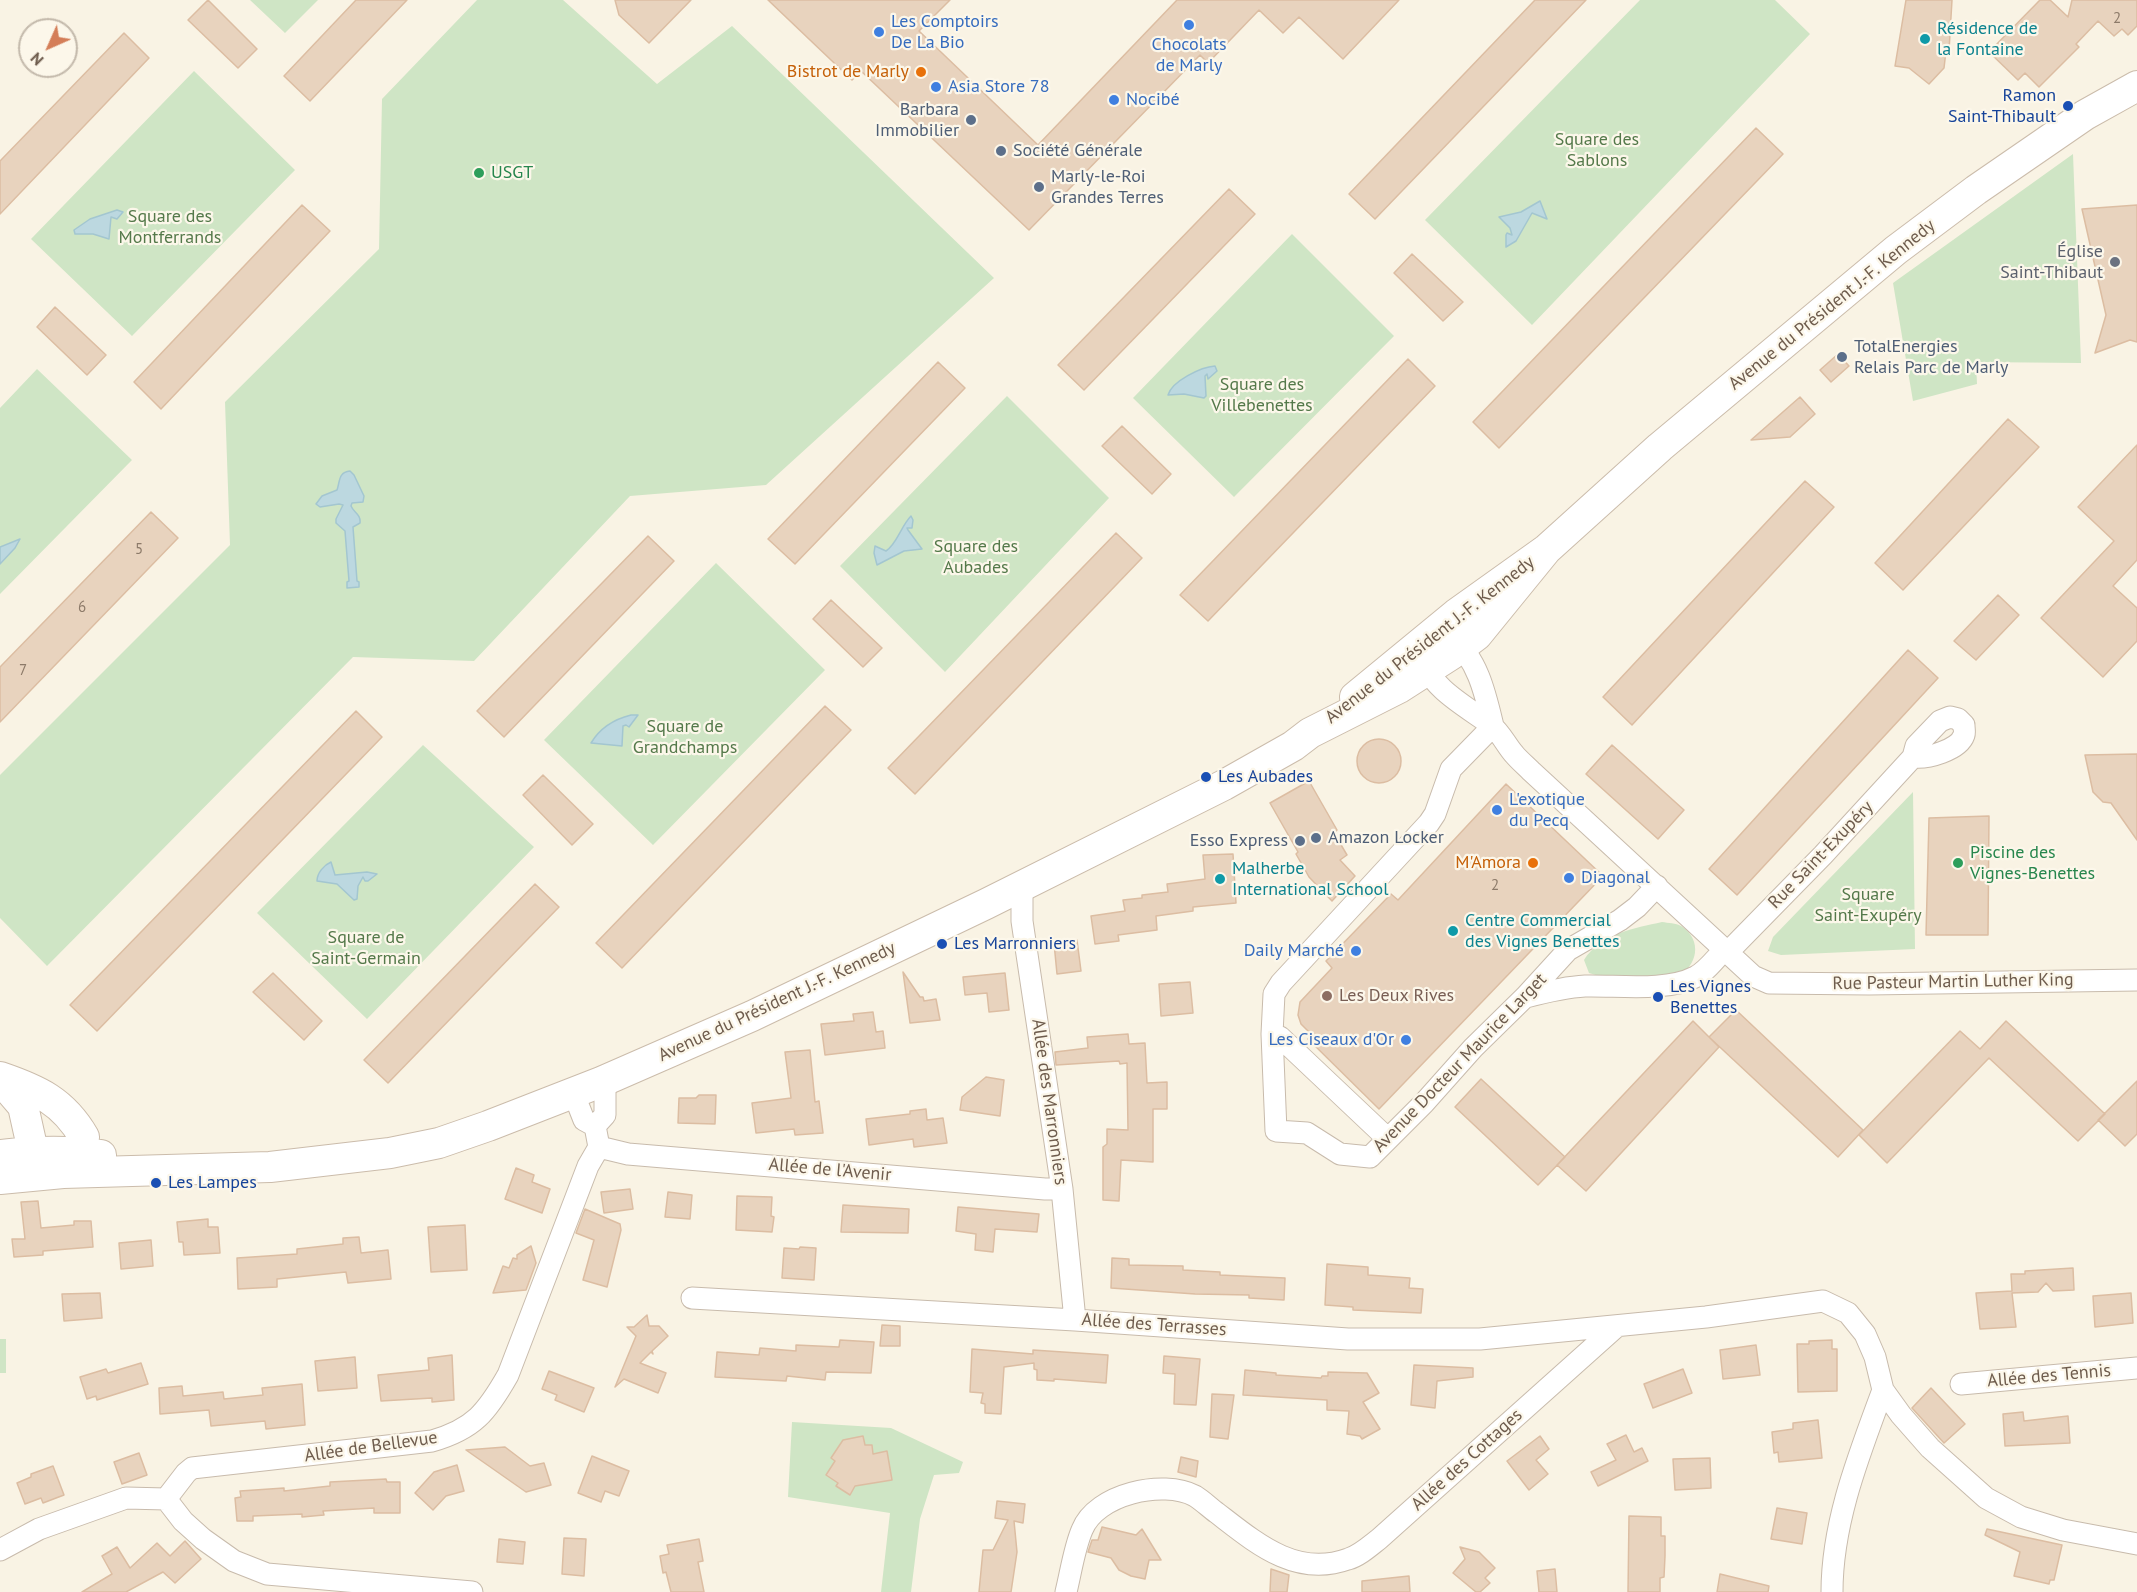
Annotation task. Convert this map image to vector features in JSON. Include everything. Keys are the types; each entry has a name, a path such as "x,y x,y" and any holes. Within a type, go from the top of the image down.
{"main road":[{"name":"Avenue du Président J.-F. Kennedy","path":"0,1155 33,1152 72,1162 205,1168 295,1166 390,1153 438,1143 601,1082 752,1016 1022,886 1224,785 1293,746 1456,614 1547,549 1668,440 1896,250 1976,190 2085,115 2137,86"},
{"name":"Avenue du Président J.-F. Kennedy","path":"1313,731 1399,688 1477,635 1547,549"},
{"path":"0,1078 23,1106 33,1152"},
{"path":"0,1078 27,1086 47,1096 65,1110 84,1137 72,1162"},
{"name":"Avenue du Président J.-F. Kennedy","path":"0,1179 72,1162"}],"street":[{"path":"1493,726 1485,696 1472,663 1461,646 1453,639 1443,636 1429,637 1423,651 1426,671 1468,710 1493,726 1514,754 1726,950"},
{"path":"1388,1139 1280,1037 1272,1035 1274,994 1281,982 1429,823 1435,814 1451,769 1493,726"},
{"name":"Rue Saint-Exupéry","path":"1525,997 1551,990 1583,986 1682,983 1697,976 1823,855 1913,757"},
{"name":"Allée des Marronniers","path":"1022,886 1022,921 1062,1189 1075,1320"},
{"name":"Avenue Docteur Maurice Larget","path":"1272,1035 1275,1131 1307,1133 1340,1154 1370,1157 1568,950 1629,914 1657,886"},
{"path":"1568,950 1565,965 1570,977 1583,986"},
{"name":"Rue Pasteur Martin Luther King","path":"1726,950 1753,976 1769,983 1869,984 2137,980"},
{"name":"Allée de Bellevue","path":"166,1499 192,1468 432,1441 453,1435 475,1421 495,1399 508,1375 588,1166 605,1115 605,1091 601,1082"},
{"path":"573,1092 584,1120 597,1136"},
{"name":"Allée de l'Avenir","path":"597,1136 628,1154 1062,1189"},
{"name":"Allée des Terrasses","path":"692,1298 1075,1320 1348,1339 1480,1339 1616,1327"},
{"path":"1616,1327 1823,1301 1848,1313 1865,1334 1875,1357 1883,1390 1900,1415 1930,1448 1986,1498 2021,1517 2063,1530 2137,1544"},
{"name":"Allée des Cottages","path":"1066,1592 1082,1528 1100,1506 1133,1493 1166,1488 1194,1496 1262,1547 1293,1561 1322,1565 1350,1559 1379,1539 1616,1327"},
{"name":"Allée des Tennis","path":"1961,1384 2137,1368"},
{"path":"1832,1592 1832,1572 1843,1507 1883,1390"},
{"path":"0,1550 39,1530 126,1498 166,1499 183,1521 203,1539 234,1561 267,1574 472,1592"}],"green space":[{"path":"250,0 318,0 285,33"},
{"path":"477,0 563,0 657,84 732,26 994,278 766,485 630,496 474,661 353,657 47,966 0,918 0,775 230,545 225,402 379,249 382,99"},
{"name":"Square des Sablons","path":"1640,0 1775,0 1810,34 1532,325 1425,220"},
{"name":"Square des Montferrands","path":"194,71 295,170 132,336 31,239"},
{"path":"2073,154 2081,363 1976,362 1977,384 1913,401 1893,283"},
{"name":"Square des Villebenettes","path":"1292,234 1394,336 1234,497 1133,398"},
{"path":"37,369 132,460 0,594 0,408"},
{"name":"Square des Aubades","path":"1007,396 1109,498 945,672 840,566"},
{"name":"Square de Grandchamps","path":"716,563 825,670 653,845 544,740"},
{"name":"Square de Saint-Germain","path":"423,745 534,847 367,1019 257,913"},
{"name":"Square Saint-Exupéry","path":"1913,792 1915,949 1781,955 1768,951 1773,937"},
{"path":"1662,922 1681,926 1693,938 1695,953 1693,960 1683,972 1676,976 1599,976 1589,973 1584,960 1599,944 1619,934"},
{"path":"0,1339 6,1339 6,1373 0,1373"},
{"path":"792,1422 891,1428 963,1462 959,1473 934,1475 920,1519 911,1592 881,1592 890,1513 788,1497"}],"water":[{"path":"1540,201 1547,219 1532,213 1516,241 1506,247 1507,233 1512,235 1510,228 1499,217 1521,212"},
{"path":"117,210 123,212 117,219 111,217 109,239 93,234 75,234 74,230 90,219"},
{"path":"1215,366 1217,371 1208,379 1207,374 1205,376 1206,396 1204,398 1184,394 1168,395 1181,380 1202,369"},
{"path":"350,471 364,496 363,502 352,503 351,506 360,520 360,523 353,527 359,587 347,588 349,581 345,531 336,523 343,505 320,507 316,504 322,496 337,490 341,475"},
{"path":"911,516 912,528 907,528 922,549 904,551 877,565 875,546 886,551 890,548"},
{"path":"20,539 15,548 0,564 0,547"},
{"path":"631,715 638,715 629,727 623,726 622,746 591,743 608,725"},
{"path":"331,862 335,875 367,872 377,874 368,881 365,881 363,877 358,886 357,899 354,900 337,884 317,881 321,870"}],"building":[{"path":"208,0 257,49 238,68 188,20"},
{"path":"356,0 407,0 310,101 284,76"},
{"path":"615,0 691,0 649,43 619,15"},
{"path":"768,0 950,0 919,31 1038,145 1177,0 1399,0 1343,59 1299,17 1283,33 1259,10 1208,63 1200,55 1029,230 861,71 852,80"},
{"path":"1535,0 1586,0 1375,219 1349,194"},
{"name":"Résidence de la Fontaine","path":"1906,0 1952,0 1949,51 1946,51 1944,68 1929,84 1909,68 1895,66"},
{"path":"2040,0 2050,0 2068,17 2072,0 2137,0 2137,26 2128,35 2122,29 2114,36 2098,21 2076,44 2079,47 2039,87 2025,73 2018,80 1989,52"},
{"path":"124,33 149,58 0,214 0,161"},
{"path":"1756,128 1783,154 1499,448 1473,422"},
{"path":"1229,189 1255,214 1084,390 1058,365"},
{"path":"302,205 330,231 161,409 134,382"},
{"name":"Église Saint-Thibaut","path":"2137,205 2137,342 2130,340 2095,353 2106,315 2082,209"},
{"path":"1412,254 1463,302 1443,321 1394,273"},
{"path":"55,307 106,355 87,375 37,327"},
{"path":"1838,354 1849,366 1831,382 1820,370"},
{"path":"1408,359 1435,386 1208,621 1180,595"},
{"path":"938,362 965,388 795,564 768,539"},
{"path":"1800,397 1815,414 1790,437 1751,440"},
{"path":"2008,419 2039,447 1903,590 1875,563"},
{"path":"1122,426 1171,474 1152,494 1102,446"},
{"path":"2137,445 2137,560 2113,586 2137,608 2137,641 2103,677 2041,618 2114,541 2078,507"},
{"path":"1805,481 1834,507 1632,725 1603,697"},
{"path":"151,512 178,538 0,722 0,667"},
{"path":"1116,533 1142,558 915,794 888,768"},
{"path":"648,536 674,561 504,737 477,711"},
{"path":"1998,595 2019,615 1976,660 1954,641"},
{"path":"831,600 882,648 863,667 813,619"},
{"path":"1908,650 1938,678 1737,895 1709,869"},
{"path":"825,706 851,730 622,968 596,943"},
{"path":"356,711 382,737 97,1031 70,1005"},
{"path":"1379,739 1395,745 1401,761 1395,777 1379,783 1363,777 1357,761 1363,745"},
{"path":"1612,745 1684,810 1658,839 1586,774"},
{"path":"2137,754 2137,840 2111,803 2103,802 2093,792 2085,755"},
{"path":"543,775 593,824 572,845 523,795"},
{"path":"1309,781 1337,830 1334,833 1347,855 1340,860 1355,876 1332,901 1309,877 1296,854 1298,852 1270,803"},
{"name":"Centre Commercial des Vignes Benettes","path":"1506,784 1603,876 1379,1109 1308,1039 1312,1035 1301,1024 1298,1015 1300,1002 1332,968 1326,961 1391,894 1398,900"},
{"name":"Piscine des Vignes-Benettes","path":"1989,816 1988,935 1926,935 1929,818"},
{"path":"1233,854 1236,903 1193,907 1193,911 1156,916 1157,930 1118,935 1119,941 1095,944 1091,916 1125,911 1123,900 1168,892 1167,884 1205,879 1203,855"},
{"path":"535,884 559,907 388,1083 364,1060"},
{"path":"1077,940 1081,971 1057,974 1054,943"},
{"path":"903,972 924,1001 936,999 940,1020 910,1023"},
{"path":"273,973 322,1021 304,1040 253,992"},
{"path":"1005,973 1009,1010 989,1012 987,993 965,995 963,977"},
{"path":"1190,982 1193,1013 1161,1016 1159,984"},
{"path":"1736,1010 1863,1130 1838,1157 1709,1037"},
{"path":"873,1012 876,1032 883,1031 885,1048 825,1055 821,1024 854,1021 853,1014"},
{"path":"1693,1021 1719,1047 1586,1191 1557,1165"},
{"path":"2006,1021 2105,1114 2078,1141 1989,1058 1887,1163 1859,1135 1960,1031 1980,1049"},
{"path":"1128,1034 1129,1044 1145,1043 1147,1083 1167,1082 1167,1109 1153,1109 1153,1162 1121,1160 1119,1201 1103,1200 1103,1147 1107,1144 1107,1129 1128,1130 1127,1063 1120,1064 1119,1061 1056,1065 1055,1052 1088,1048 1087,1037"},
{"path":"810,1050 815,1102 819,1101 823,1133 795,1135 794,1129 756,1133 752,1103 791,1098 785,1052"},
{"path":"986,1077 1004,1080 1000,1116 960,1110 962,1097"},
{"path":"1481,1079 1565,1157 1538,1185 1455,1107"},
{"path":"2137,1081 2137,1134 2125,1146 2098,1120"},
{"path":"699,1095 716,1095 715,1124 678,1123 679,1098 696,1098"},
{"path":"926,1109 927,1120 943,1118 947,1143 914,1147 913,1139 869,1145 866,1119 910,1114 910,1111"},
{"path":"516,1168 534,1175 532,1182 550,1189 542,1213 505,1199"},
{"path":"630,1189 633,1209 604,1213 601,1192"},
{"path":"668,1192 692,1195 690,1219 665,1217"},
{"path":"737,1196 772,1197 771,1216 774,1217 772,1232 736,1230"},
{"path":"38,1201 41,1228 74,1225 74,1221 91,1221 93,1247 43,1251 43,1255 14,1257 12,1239 25,1239 21,1202"},
{"path":"843,1205 909,1209 908,1233 841,1232"},
{"path":"958,1207 1039,1214 1037,1232 995,1229 993,1252 975,1250 976,1234 956,1231"},
{"path":"585,1209 620,1224 621,1230 607,1287 583,1280 594,1240 576,1233"},
{"path":"208,1219 208,1227 218,1227 220,1253 184,1255 183,1242 179,1242 177,1222"},
{"path":"465,1225 467,1270 431,1272 428,1227"},
{"path":"359,1237 361,1253 388,1250 391,1279 348,1283 346,1272 277,1279 277,1287 238,1289 237,1258 297,1254 297,1249 343,1244 343,1238"},
{"path":"151,1240 153,1266 121,1269 119,1243"},
{"path":"531,1246 536,1263 526,1290 493,1293 503,1266 509,1268 513,1258 517,1259 517,1255"},
{"path":"800,1247 816,1248 814,1280 782,1278 784,1248 799,1249"},
{"path":"1112,1258 1129,1259 1129,1265 1183,1266 1183,1270 1220,1272 1220,1275 1285,1278 1284,1300 1249,1298 1249,1295 1111,1288"},
{"path":"1327,1264 1368,1267 1368,1275 1410,1278 1409,1288 1423,1289 1421,1313 1353,1310 1353,1307 1325,1305"},
{"path":"2073,1268 2074,1290 2053,1291 2046,1283 2038,1292 2012,1293 2016,1327 1980,1329 1976,1293 2012,1291 2011,1274"},
{"path":"100,1293 102,1318 64,1321 62,1294"},
{"path":"2131,1293 2133,1323 2095,1327 2093,1296"},
{"path":"647,1315 649,1326 659,1326 668,1336 652,1351 653,1354 651,1352 640,1363 666,1373 658,1393 624,1379 615,1387 636,1336 627,1327 634,1327"},
{"path":"882,1325 900,1326 900,1346 880,1346"},
{"path":"840,1340 874,1342 871,1373 826,1372 825,1380 787,1376 786,1381 715,1377 717,1352 759,1355 760,1348 796,1351 796,1345 839,1347"},
{"path":"1832,1340 1832,1349 1837,1349 1837,1391 1798,1392 1797,1344"},
{"path":"1756,1345 1760,1375 1723,1379 1720,1350"},
{"path":"972,1349 1033,1354 1033,1350 1108,1355 1106,1383 1037,1380 1034,1363 1004,1367 1001,1414 985,1413 985,1404 981,1403 983,1393 970,1392"},
{"path":"452,1355 454,1400 432,1402 432,1398 381,1401 378,1375 429,1370 428,1358"},
{"path":"1164,1356 1200,1359 1196,1405 1174,1404 1175,1374 1163,1373"},
{"path":"355,1357 357,1388 318,1391 315,1361"},
{"path":"141,1363 148,1384 97,1400 96,1396 87,1399 80,1377 106,1369 108,1373"},
{"path":"1414,1365 1473,1368 1473,1377 1437,1381 1435,1408 1411,1405"},
{"path":"1683,1369 1692,1393 1653,1408 1644,1384"},
{"path":"1245,1370 1321,1378 1328,1376 1328,1372 1367,1373 1379,1393 1363,1402 1380,1429 1362,1439 1360,1436 1347,1434 1349,1411 1327,1410 1327,1400 1243,1395"},
{"path":"549,1371 594,1388 584,1412 555,1400 557,1395 542,1389"},
{"path":"302,1384 305,1425 266,1429 265,1421 211,1426 209,1410 160,1414 159,1388 182,1386 183,1396 223,1392 224,1399 263,1395 262,1388"},
{"path":"1931,1388 1965,1424 1944,1443 1912,1408"},
{"path":"1212,1394 1234,1395 1228,1439 1210,1437"},
{"path":"2023,1412 2024,1421 2068,1416 2070,1443 2005,1446 2003,1414"},
{"path":"1818,1420 1822,1458 1779,1462 1778,1452 1774,1453 1772,1432 1793,1429 1793,1423"},
{"path":"1626,1435 1634,1452 1642,1448 1648,1461 1598,1486 1591,1472 1616,1460 1607,1444"},
{"path":"863,1436 865,1445 872,1445 873,1454 887,1451 892,1480 855,1486 850,1495 836,1486 838,1483 826,1475 835,1461 831,1458 843,1440"},
{"path":"1540,1436 1549,1449 1536,1460 1548,1474 1529,1490 1507,1461"},
{"path":"505,1447 530,1466 544,1463 551,1485 526,1492 466,1450"},
{"path":"139,1453 147,1475 122,1484 114,1462"},
{"path":"592,1456 629,1471 619,1496 605,1491 601,1502 578,1493"},
{"path":"1181,1457 1198,1461 1196,1477 1178,1472"},
{"path":"1710,1458 1711,1488 1675,1490 1673,1459"},
{"path":"457,1465 464,1491 446,1496 433,1510 415,1493 434,1472"},
{"path":"53,1466 64,1495 43,1503 41,1498 25,1504 17,1483 31,1477 31,1474"},
{"path":"386,1479 387,1482 400,1482 400,1513 374,1513 374,1508 323,1511 324,1515 302,1517 302,1514 253,1516 253,1521 237,1521 235,1498 241,1497 240,1491 284,1488 284,1491 330,1486 330,1482"},
{"path":"997,1501 1025,1504 1023,1523 1014,1521 1017,1552 1011,1592 979,1592 983,1550 993,1550 1008,1520 995,1518"},
{"path":"1777,1508 1807,1513 1802,1544 1771,1539"},
{"path":"1629,1516 1661,1517 1661,1536 1665,1536 1665,1556 1664,1577 1660,1578 1660,1592 1628,1592"},
{"path":"1102,1527 1136,1535 1142,1529 1161,1560 1149,1560 1145,1579 1119,1570 1111,1558 1088,1552 1092,1540 1098,1540"},
{"path":"1987,1529 2062,1545 2054,1580 2050,1580 2049,1584 2014,1576 2020,1552 1985,1535"},
{"path":"564,1538 586,1539 584,1576 562,1574"},
{"path":"499,1539 525,1542 523,1564 497,1562"},
{"path":"699,1539 703,1561 698,1562 704,1592 671,1592 666,1572 663,1573 660,1556 669,1554 667,1545"},
{"path":"185,1541 201,1559 175,1583 163,1572 126,1592 82,1592 112,1574 102,1556 117,1547 130,1568 157,1543 170,1556"},
{"path":"1460,1547 1479,1552 1495,1568 1485,1578 1490,1583 1480,1592 1476,1592 1453,1573 1465,1559"},
{"path":"1271,1569 1289,1575 1287,1592 1270,1592"},
{"path":"1555,1569 1557,1592 1539,1592 1537,1571"},
{"path":"1720,1574 1769,1586 1768,1592 1717,1592"},
{"path":"1409,1576 1410,1592 1362,1592 1362,1581"}],"place":[{"name":"Chocolats de Marly","path":"1189,25"},
{"name":"Les Comptoirs De La Bio","path":"879,32"},
{"name":"Résidence de la Fontaine","path":"1925,39"},
{"name":"Bistrot de Marly","path":"921,72"},
{"name":"Asia Store 78","path":"936,87"},
{"name":"Nocibé","path":"1114,100"},
{"name":"Ramon Saint-Thibault","path":"2068,106"},
{"name":"Barbara Immobilier","path":"971,120"},
{"name":"Société Générale","path":"1001,151"},
{"name":"USGT","path":"479,173"},
{"name":"Marly-le-Roi Grandes Terres","path":"1039,187"},
{"name":"Église Saint-Thibaut","path":"2115,262"},
{"name":"TotalEnergies Relais Parc de Marly","path":"1842,357"},
{"name":"Les Aubades","path":"1206,777"},
{"name":"L'exotique du Pecq","path":"1497,810"},
{"name":"Amazon Locker","path":"1316,838"},
{"name":"Esso Express","path":"1300,841"},
{"name":"M'Amora","path":"1533,863"},
{"name":"Piscine des Vignes-Benettes","path":"1958,863"},
{"name":"Diagonal","path":"1569,878"},
{"name":"Malherbe International School","path":"1220,879"},
{"name":"Centre Commercial des Vignes Benettes","path":"1453,931"},
{"name":"Les Marronniers","path":"942,944"},
{"name":"Daily Marché","path":"1356,951"},
{"name":"Les Deux Rives","path":"1327,996"},
{"name":"Les Vignes Benettes","path":"1658,997"},
{"name":"Les Ciseaux d'Or","path":"1406,1040"},
{"name":"Les Lampes","path":"156,1183"}]}
